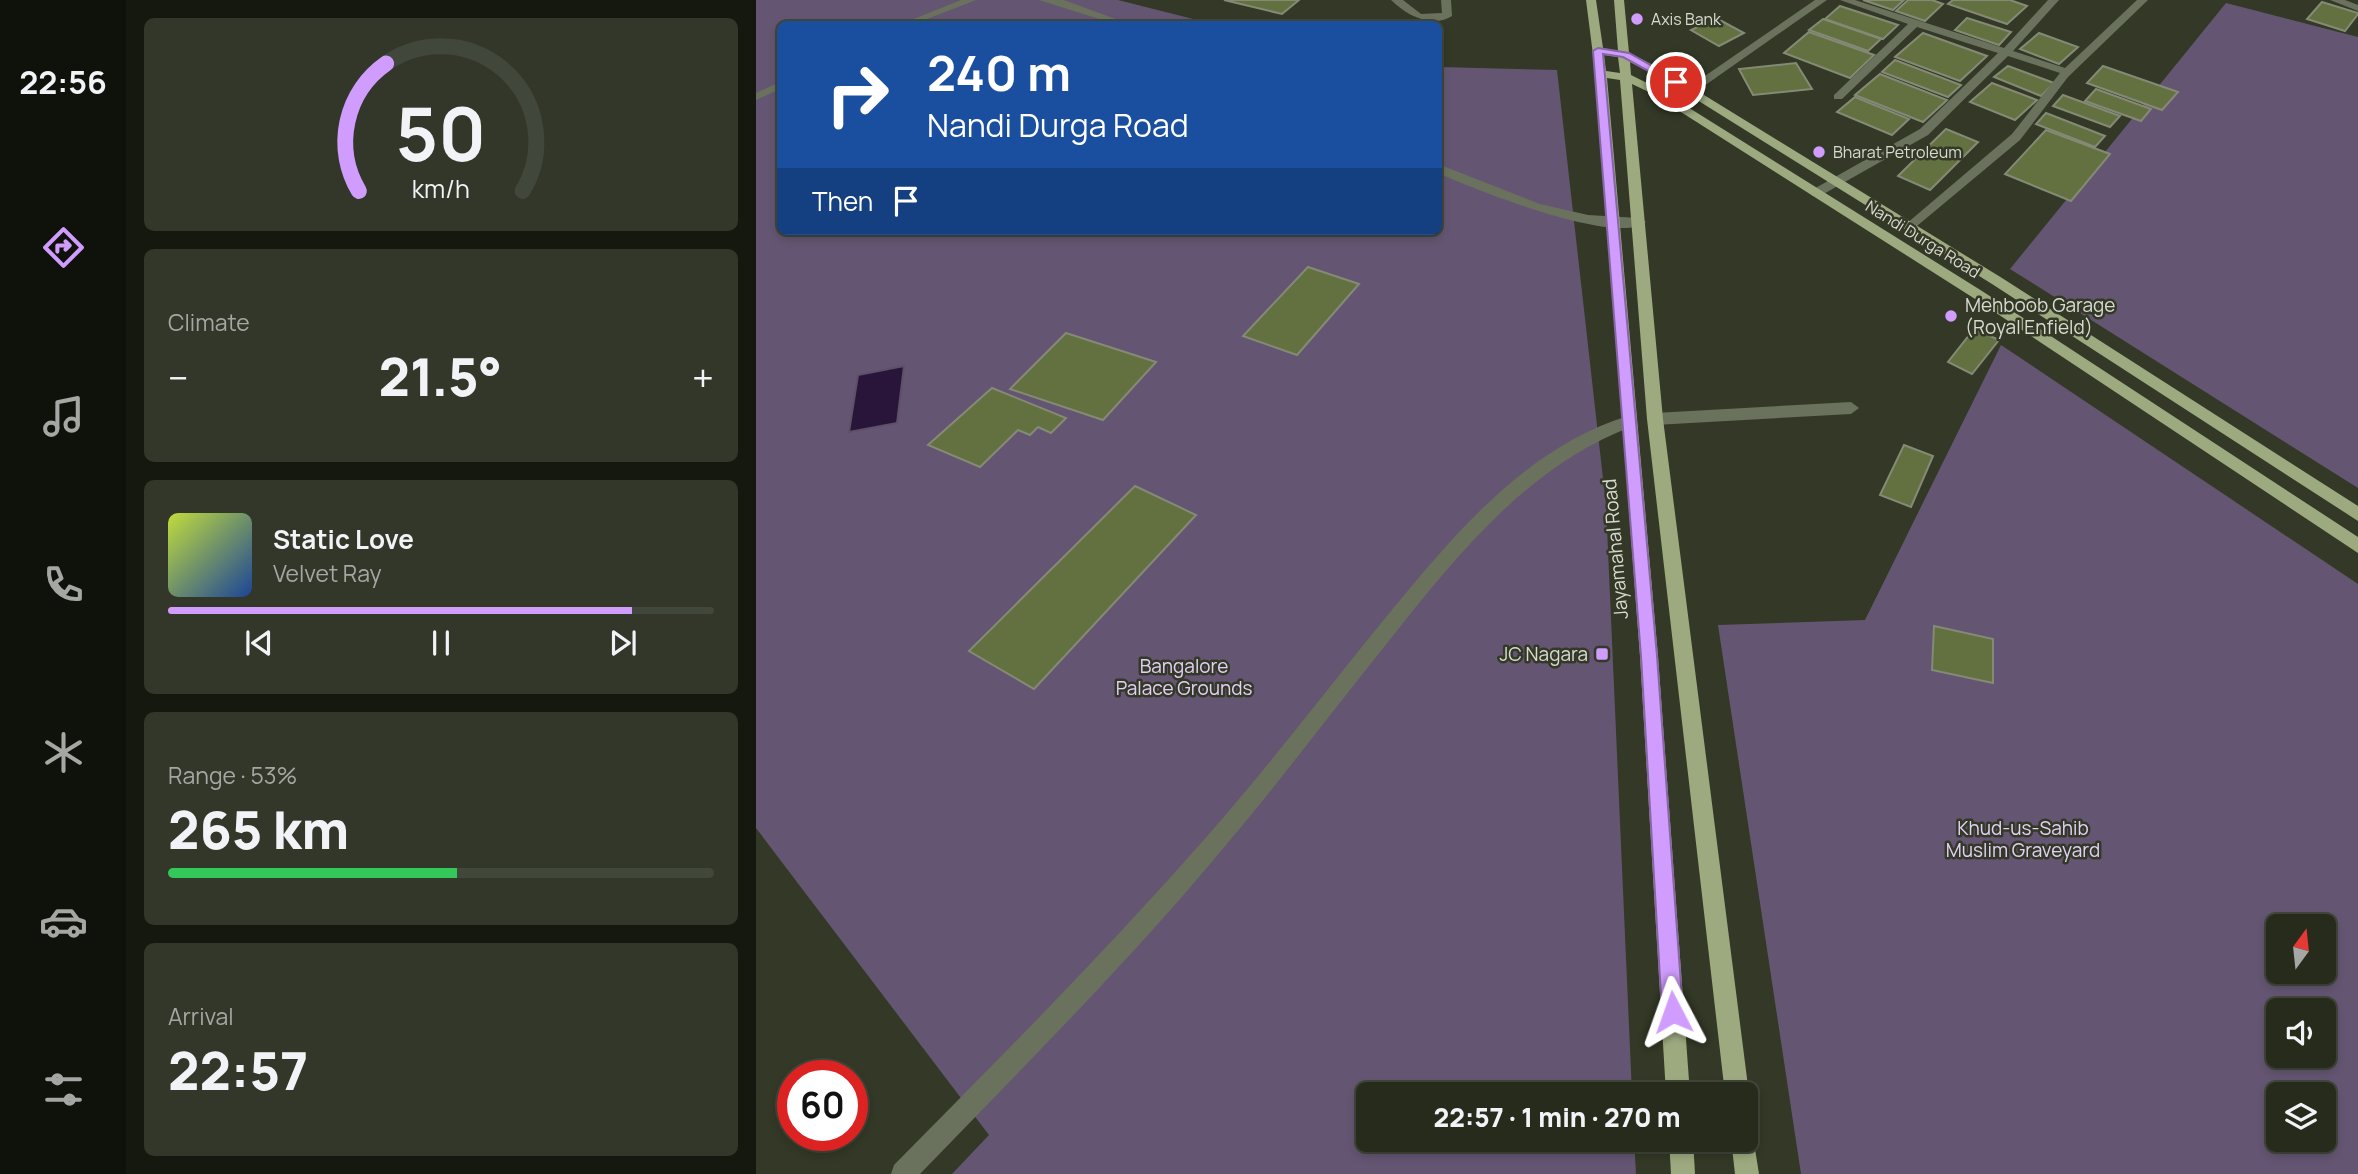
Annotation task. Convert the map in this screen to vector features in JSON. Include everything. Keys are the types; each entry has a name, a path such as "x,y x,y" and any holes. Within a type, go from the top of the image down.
{"main road":[{"name":"Jayamahal Road","path":"1591,0 1601,73 1650,670 1677,1082"},
{"path":"1619,0 1628,78 1655,419 1736,1082"},
{"name":"Nandi Durga Road","path":"1598,51 1625,55 1690,91 1910,227 2358,513"},
{"name":"Nandi Durga Road","path":"1601,73 1628,78 1655,91 1977,294 2358,546"},
{"path":"1682,1152 1683,1174"},
{"path":"1744,1152 1747,1174"}],"street":[{"path":"914,21 971,0"},
{"path":"1044,0 1060,2 1115,21"},
{"path":"1396,0 1419,18 1447,16 1446,0"},
{"path":"1690,91 1822,0"},
{"path":"1845,0 2067,72"},
{"path":"1816,193 1924,132 1977,83 2054,0"},
{"path":"1910,227 2015,137 2067,72 2143,0"},
{"path":"2335,0 2358,8"},
{"path":"1838,97 1914,23"},
{"path":"756,97 777,86"},
{"path":"1442,170 1493,194 1614,223 1639,222"},
{"path":"1655,419 1851,408"},
{"path":"903,1174 1121,950 1192,868 1449,553 1492,510 1578,442 1628,422"}],"green space":[{"name":"Bangalore Palace Grounds","path":"756,0 1118,0 1201,21 777,21 777,235 1442,235 1442,67 1557,70 1606,505 1631,1082 1356,1082 1356,1152 1635,1152 1636,1174 952,1174 989,1135 756,828"},
{"path":"2226,3 2358,37 2358,488 2010,269"},
{"name":"Khud-us-Sahib Muslim Graveyard","path":"2001,345 2358,584 2358,1174 1801,1174 1718,625 1865,620"}],"shaded area":[{"path":"904,366 897,423 849,432 858,375"}],"building":[{"path":"1224,0 1299,0 1282,14"},
{"path":"1863,0 1904,0 1893,10"},
{"path":"1908,0 1932,0 1943,4 1925,21 1896,11"},
{"path":"1953,0 2010,0 2027,6 2007,24 1948,4"},
{"path":"2322,2 2358,14 2345,31 2307,19"},
{"path":"1840,6 1898,25 1883,39 1825,19"},
{"path":"1716,18 1744,33 1719,46 1691,30"},
{"path":"1967,18 2011,32 1999,45 1955,30"},
{"path":"1823,19 1881,39 1868,51 1809,30"},
{"path":"1809,32 1874,55 1850,78 1784,53"},
{"path":"1923,33 1987,56 1960,81 1895,57"},
{"path":"2039,33 2078,47 2059,64 2020,49"},
{"path":"1895,60 1961,85 1948,97 1882,72"},
{"path":"1796,63 1812,89 1753,95 1739,69"},
{"path":"2008,66 2054,83 2041,96 1994,77"},
{"path":"2103,66 2178,92 2162,110 2087,83"},
{"path":"1880,74 1947,100 1923,122 1855,95"},
{"path":"1992,83 2037,100 2015,120 1970,102"},
{"path":"2096,89 2151,109 2141,121 2085,101"},
{"path":"2063,95 2120,116 2110,127 2053,106"},
{"path":"1855,97 1909,119 1892,135 1837,112"},
{"path":"2046,113 2105,136 2095,147 2036,124"},
{"path":"1946,129 1978,142 1930,190 1898,176"},
{"path":"2046,130 2110,154 2071,201 2005,174"},
{"path":"1308,267 1359,284 1297,355 1243,336"},
{"path":"1974,329 1999,340 1972,374 1948,362"},
{"path":"1066,333 1156,362 1103,420 1010,389"},
{"path":"992,388 1066,418 1051,433 1038,427 1030,435 1018,430 980,467 928,445"},
{"path":"1904,445 1933,456 1911,507 1880,495"},
{"path":"1135,486 1196,515 1034,689 969,651"},
{"path":"1934,626 1993,639 1993,683 1932,670"}],"place":[{"name":"Axis Bank","path":"1637,19"},
{"name":"Bharat Petroleum","path":"1819,152"},
{"name":"Mehboob Garage (Royal Enfield)","path":"1951,316"},
{"name":"JC Nagara","path":"1602,654"}],"route":[{"path":"1673,1012 1649,656 1598,51 1625,55 1676,82"}]}
